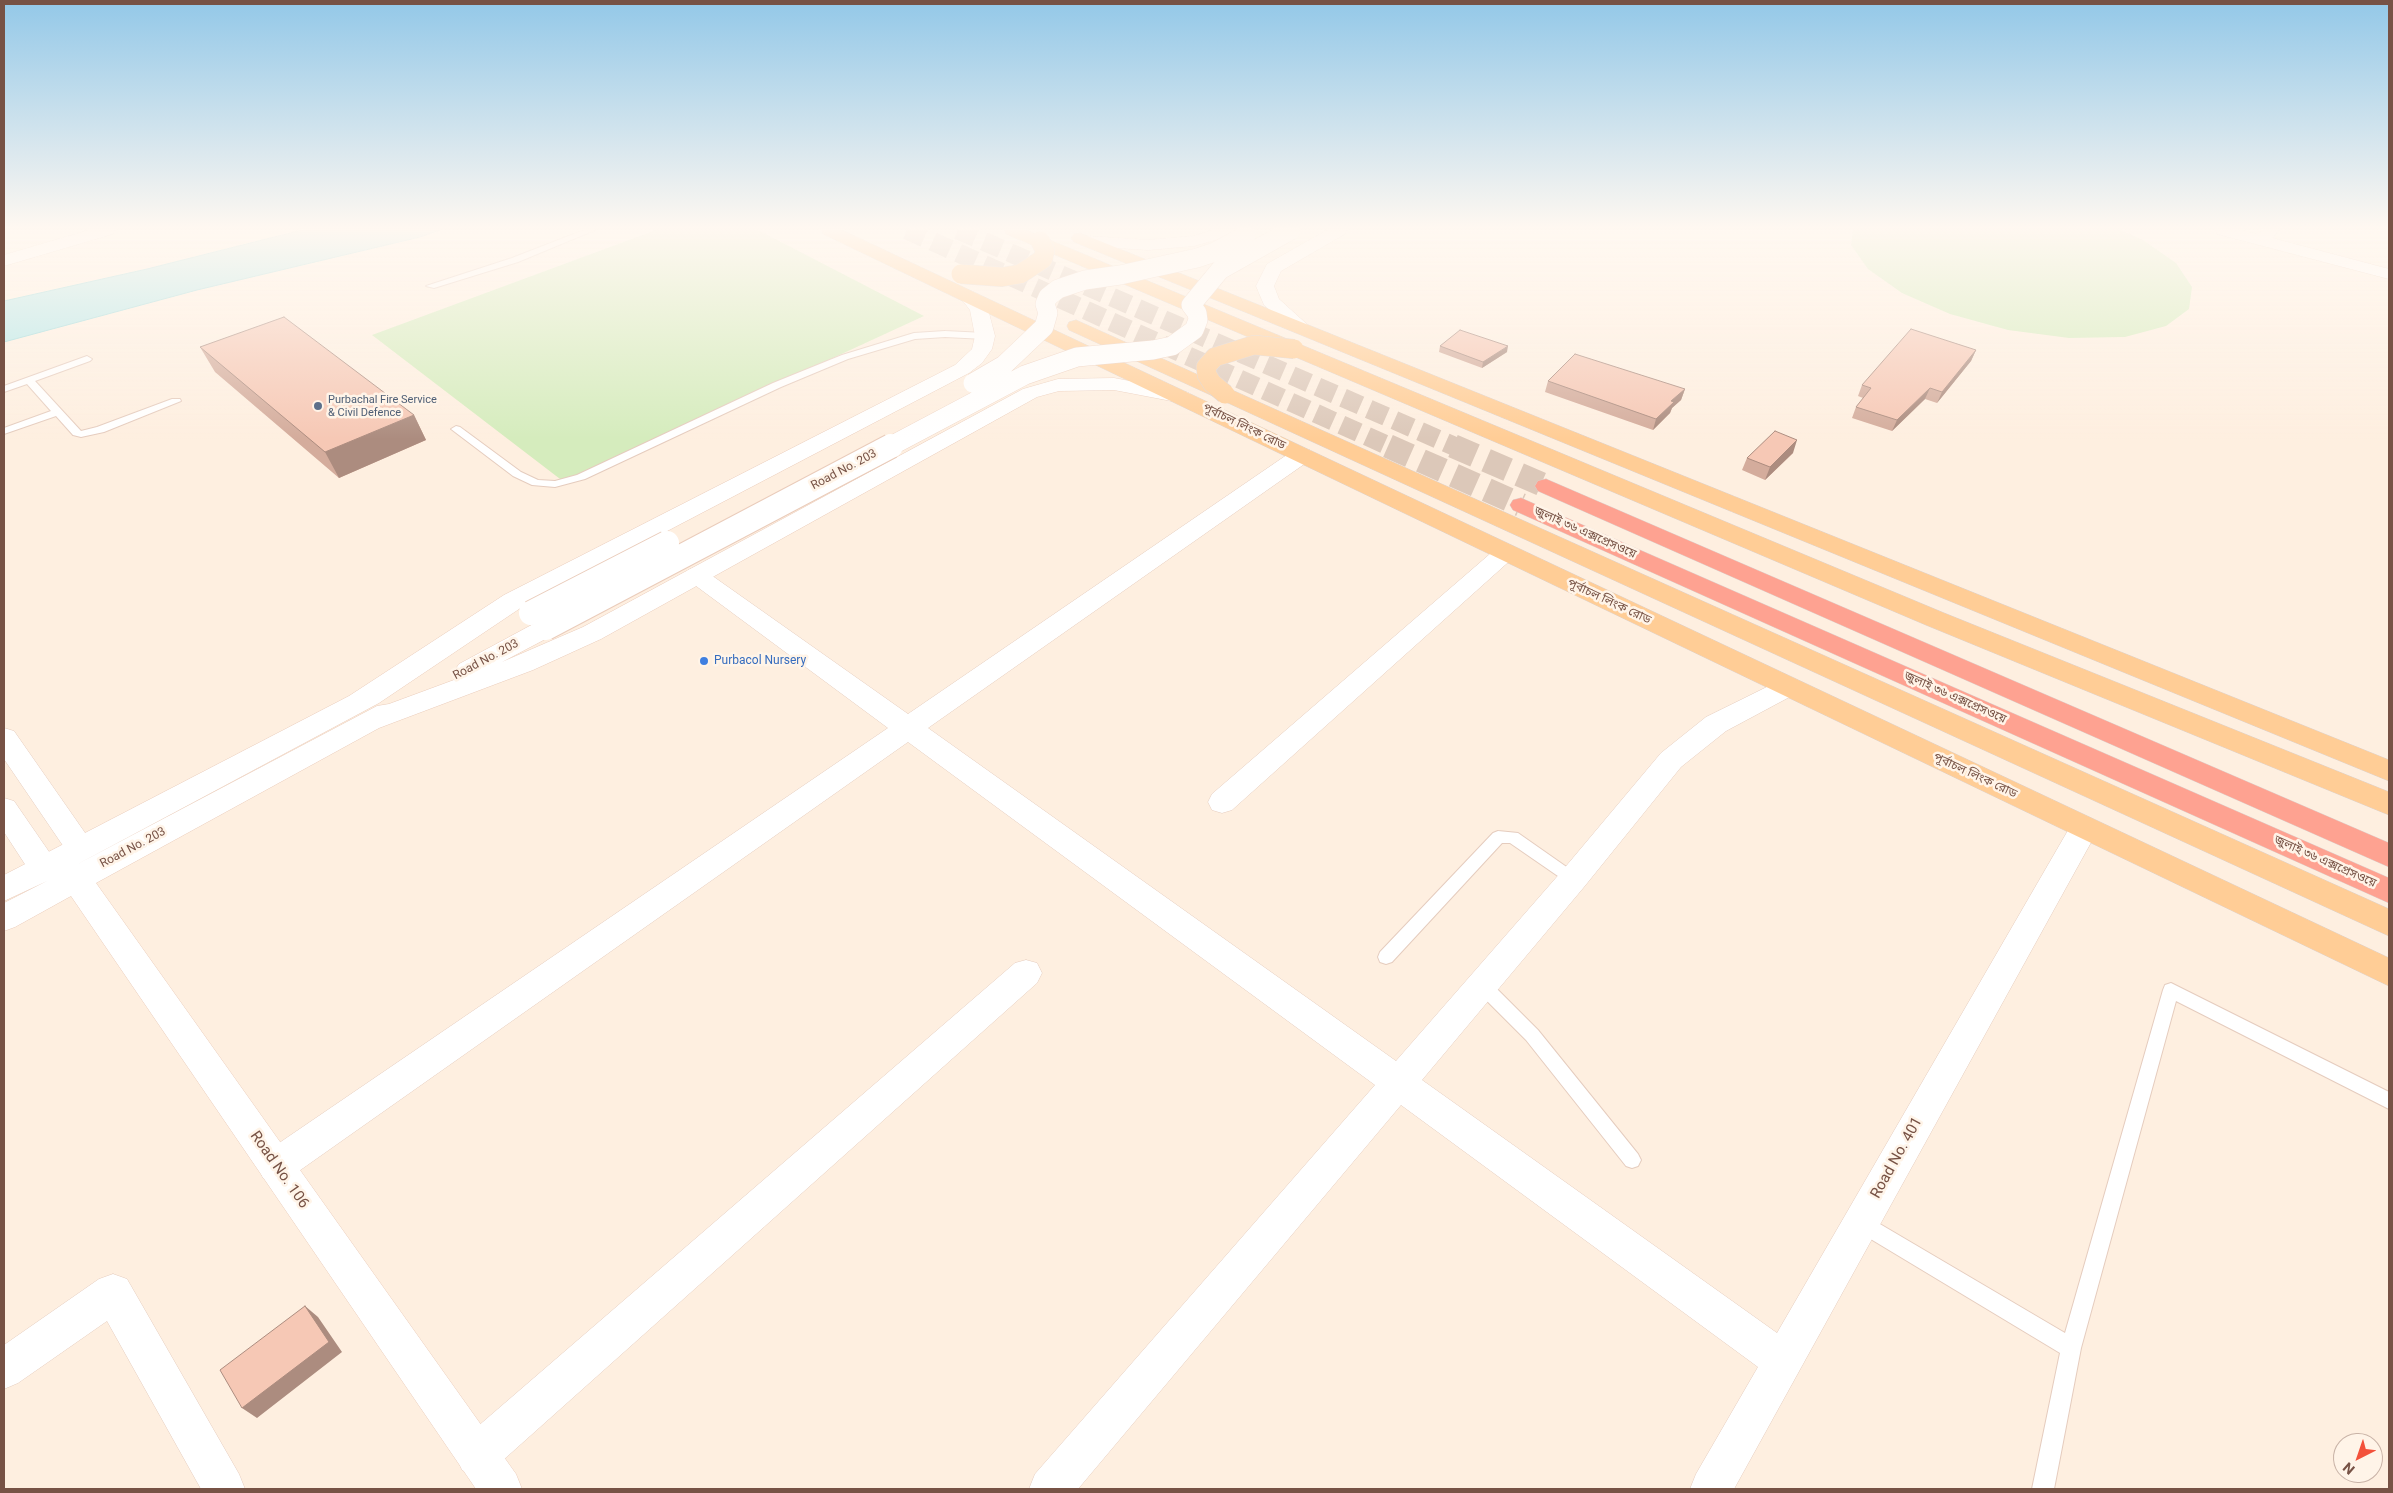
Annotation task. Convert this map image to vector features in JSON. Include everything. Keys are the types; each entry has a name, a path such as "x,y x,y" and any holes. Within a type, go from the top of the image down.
{"highway":[{"path":"1546,486 2389,856"},
{"name":"জুলাই ৩৬ এক্সপ্রেসওয়ে","path":"1521,505 2389,891"}],"main road":[{"name":"পূর্বাচল লিংক রোড","path":"992,300 1183,398 2389,973"},
{"path":"1008,300 1048,313 1879,693 2389,923"},
{"path":"1177,300 1934,619 2389,804"},
{"path":"1232,300 2389,771"},
{"path":"1225,394 1212,383 1207,375 1206,367 1215,358 1242,347 1254,345 1294,349"}],"street":[{"path":"973,300 979,309 986,336"},
{"name":"Road No. 203","path":"4,918 78,863 499,643 978,380 1004,364 1027,345 1044,327 1048,313 1047,300"},
{"path":"1191,306 1196,300"},
{"path":"1270,300 1300,327"},
{"name":"Road No. 203","path":"538,621 1025,375 1078,357 1153,350 1172,346 1183,340 1194,330 1198,320 1197,313 1191,306"},
{"name":"Road No. 203","path":"499,643 513,601 962,369 982,349 986,336"},
{"name":"Road No. 203","path":"361,714 499,643 592,633 1030,393 1058,385 1114,384 1183,398"},
{"path":"276,1166 1302,455"},
{"path":"1222,802 1506,552"},
{"path":"696,575 1783,1361"},
{"path":"1050,1489 1482,985 1672,760 1716,724 1788,687"},
{"name":"Road No. 106","path":"4,738 78,863 276,1166 501,1489"},
{"path":"4,809 43,867"},
{"name":"Road No. 401","path":"1712,1489 2084,828"},
{"path":"4,889 43,867 78,863"},
{"path":"477,1455 1026,973"},
{"path":"4,1369 112,1293 224,1489"}],"lane":[{"path":"456,429 517,474 536,482 556,484 581,477 777,386 845,357 914,336 945,334 986,336"},
{"path":"4,389 87,359"},
{"path":"29,380 77,433 88,434 176,401"},
{"path":"4,431 57,412"},
{"path":"1386,957 1498,837 1513,836 1572,879"},
{"path":"1482,985 1532,1035 1632,1160"},
{"path":"2043,1489 2071,1348 2171,990 2389,1101"},
{"path":"1861,1222 2071,1348"}],"green space":[{"path":"468,300 892,300 924,316 564,482 372,335"},
{"path":"1917,300 2190,300 2189,309 2166,326 2125,337 2069,338 2008,330 1950,314"}],"water":[{"path":"10,300 161,300 4,342 4,301"}],"building":[{"name":"Purbachal Fire Service & Civil Defence","path":"284,317 414,415 325,452 200,347"},
{"path":"1911,329 1976,350 1942,392 1930,388 1897,420 1856,407 1871,388 1862,385"},
{"path":"1460,330 1508,346 1483,362 1440,346"},
{"path":"1575,354 1685,389 1671,401 1674,402 1656,419 1548,381"},
{"path":"1775,431 1797,440 1770,467 1747,458"},
{"path":"305,1306 329,1342 242,1408 220,1370"}],"tunnel":[{"path":"1062,300 1391,447"},
{"path":"1118,300 1456,447"},
{"path":"1388,446 1521,505"},
{"path":"1453,446 1546,486"}],"place":[{"name":"Purbachal Fire Service & Civil Defence","path":"318,406"},
{"name":"Purbacol Nursery","path":"704,661"}]}
